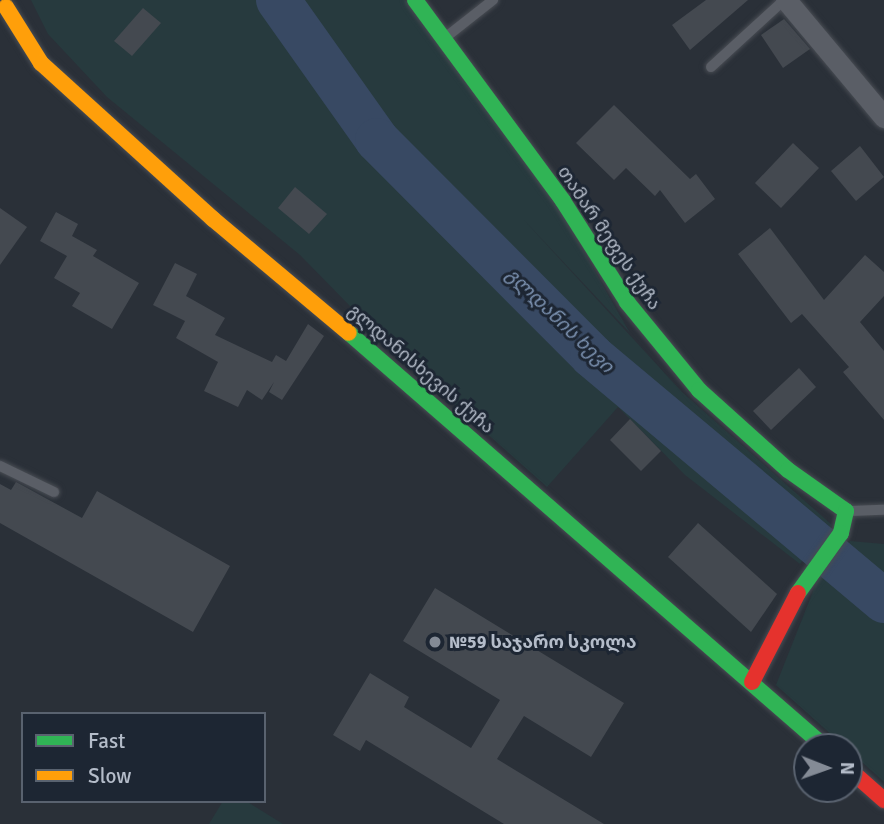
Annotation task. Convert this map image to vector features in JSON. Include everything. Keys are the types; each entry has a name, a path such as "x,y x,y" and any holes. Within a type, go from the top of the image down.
{"street":[{"name":"თამარ მეფეს ქუჩა","path":"415,0 562,201 627,302 699,390 788,470 846,511"},
{"path":"785,0 884,117"},
{"name":"გლდანისხევის ქუჩა","path":"4,8 41,63 202,210 809,733"},
{"path":"752,682 810,572 841,533 846,511"},
{"path":"863,781 884,800"}],"lane":[{"path":"443,38 493,0"},
{"path":"711,66 785,0"},
{"path":"0,466 54,492"},
{"path":"846,511 884,510"}],"green space":[{"path":"31,0 405,0 559,209 630,333 523,219 682,392 832,525 800,564 685,475 618,407 547,487 394,351 300,255 107,97 48,34"},
{"path":"850,541 884,544 884,782 863,763 863,733 829,733 776,685 818,579"},
{"path":"222,803 249,803 283,824 209,824"}],"building":[{"path":"706,0 748,0 690,50 672,25"},
{"path":"143,8 161,23 132,56 114,41"},
{"path":"784,19 810,49 783,68 761,35"},
{"path":"614,105 690,179 696,174 715,199 685,223 660,190 655,196 626,168 614,180 576,143"},
{"path":"793,143 819,168 781,208 755,183"},
{"path":"860,146 884,177 856,201 831,171"},
{"path":"295,187 327,214 309,234 278,208"},
{"path":"0,208 27,227 0,265"},
{"path":"56,212 78,224 72,236 97,250 93,256 139,283 112,329 72,306 80,293 54,278 67,256 40,241"},
{"path":"770,228 824,300 865,255 884,272 884,296 860,322 884,351 884,420 843,372 849,367 802,314 791,323 738,254"},
{"path":"175,263 197,274 186,296 225,318 215,335 272,362 276,355 286,361 308,324 324,336 282,400 269,392 274,382 262,400 247,390 238,407 204,391 218,362 176,338 185,321 153,305"},
{"path":"799,368 816,387 771,430 753,411"},
{"path":"630,419 661,451 641,471 610,440"},
{"path":"16,482 82,518 97,491 230,566 193,632 0,523 0,484 11,490"},
{"path":"698,523 777,594 751,632 668,557"},
{"path":"435,588 624,703 591,757 524,716 497,759 604,824 504,824 366,740 360,751 333,735 370,673 409,697 404,707 471,748 500,700 403,641"}],"waterway":[{"name":"გლდანის ხევი","path":"278,0 377,140 592,356 884,601"}],"traffic: fast":[{"path":"415,0 563,201 627,302 699,390 788,470 846,511 841,533 798,593"},
{"path":"349,333 809,733"}],"traffic: slow":[{"path":"6,7 41,63 213,219 349,333"}],"traffic: jam":[{"path":"752,682 798,593"},
{"path":"863,781 884,800"}],"place":[{"name":"№59 საჯარო სკოლა","path":"435,642"}]}
